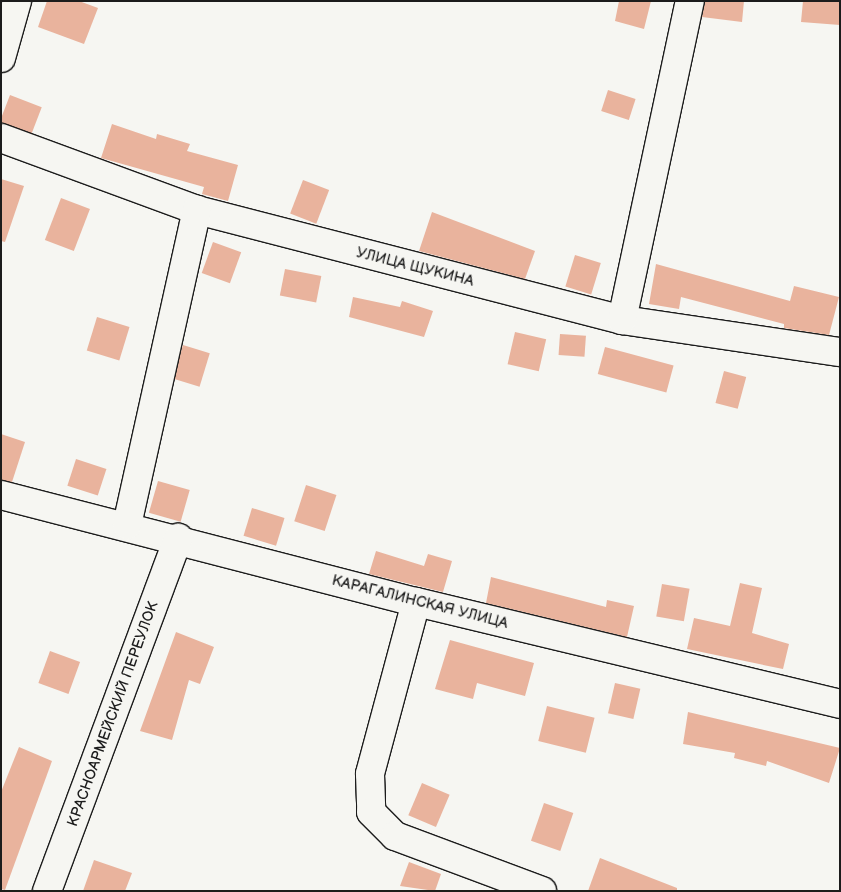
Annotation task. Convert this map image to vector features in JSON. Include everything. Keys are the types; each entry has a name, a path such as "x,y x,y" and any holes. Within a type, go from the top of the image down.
{"street":[{"path":"1,58 17,1"},
{"path":"622,320 690,1"},
{"name":"УЛИЦА ЩУКИНА","path":"1,138 197,210 622,320 840,352"},
{"path":"127,525 197,210"},
{"name":"КАРАГАЛИНСКАЯ УЛИЦА","path":"1,495 178,538 416,602 840,704"},
{"name":"КРАСНОАРМЕЙСКИЙ ПЕРЕУЛОК","path":"47,891 178,538"},
{"path":"416,602 370,774 371,812 395,836 542,891"}],"building":[{"path":"47,1 79,1 98,8 84,44 38,27"},
{"path":"619,1 651,1 644,29 615,21"},
{"path":"705,1 744,1 742,22 702,17"},
{"path":"803,1 840,1 840,25 801,22"},
{"path":"608,90 636,99 629,120 601,111"},
{"path":"10,95 42,107 31,134 1,123"},
{"path":"112,124 156,139 157,134 190,144 187,151 238,165 228,201 202,194 204,187 101,158"},
{"path":"1,179 24,186 5,242 1,241"},
{"path":"303,180 329,190 316,224 290,214"},
{"path":"61,198 90,209 74,251 45,240"},
{"path":"432,212 535,251 525,279 419,251"},
{"path":"213,242 241,252 230,283 202,273"},
{"path":"575,255 601,263 591,294 565,287"},
{"path":"656,264 790,301 794,286 839,297 829,335 784,328 784,324 681,297 679,309 649,304"},
{"path":"285,269 321,276 316,303 280,296"},
{"path":"353,297 400,307 402,301 433,311 424,337 349,317"},
{"path":"97,317 130,327 119,360 87,350"},
{"path":"515,332 546,339 539,371 508,364"},
{"path":"560,334 586,336 584,357 559,355"},
{"path":"183,345 210,353 200,387 173,378"},
{"path":"605,347 674,365 666,392 598,374"},
{"path":"724,371 746,377 738,409 715,403"},
{"path":"1,434 25,442 12,482 1,480"},
{"path":"76,459 106,469 98,496 67,486"},
{"path":"158,481 190,490 181,522 149,513"},
{"path":"306,485 336,495 325,531 294,521"},
{"path":"252,508 285,518 276,546 244,536"},
{"path":"376,551 424,566 428,554 452,561 443,592 369,574"},
{"path":"491,577 606,607 607,600 634,606 627,637 486,603"},
{"path":"740,583 762,588 752,633 789,644 783,669 687,649 694,618 730,626"},
{"path":"662,584 690,589 684,621 656,616"},
{"path":"176,632 214,647 200,684 189,680 172,740 140,731"},
{"path":"450,640 534,663 525,696 477,683 473,699 435,689"},
{"path":"50,651 80,662 68,694 38,683"},
{"path":"615,683 640,689 633,719 608,713"},
{"path":"547,706 595,718 586,753 538,741"},
{"path":"688,712 840,748 829,783 767,761 766,766 734,758 735,753 683,744"},
{"path":"19,747 52,761 5,890 1,889 1,792"},
{"path":"422,783 450,795 436,827 408,815"},
{"path":"544,803 573,813 560,851 531,841"},
{"path":"600,858 677,888 677,891 588,891"},
{"path":"94,860 132,873 125,891 83,891"},
{"path":"409,862 441,874 435,891 400,886"}]}
